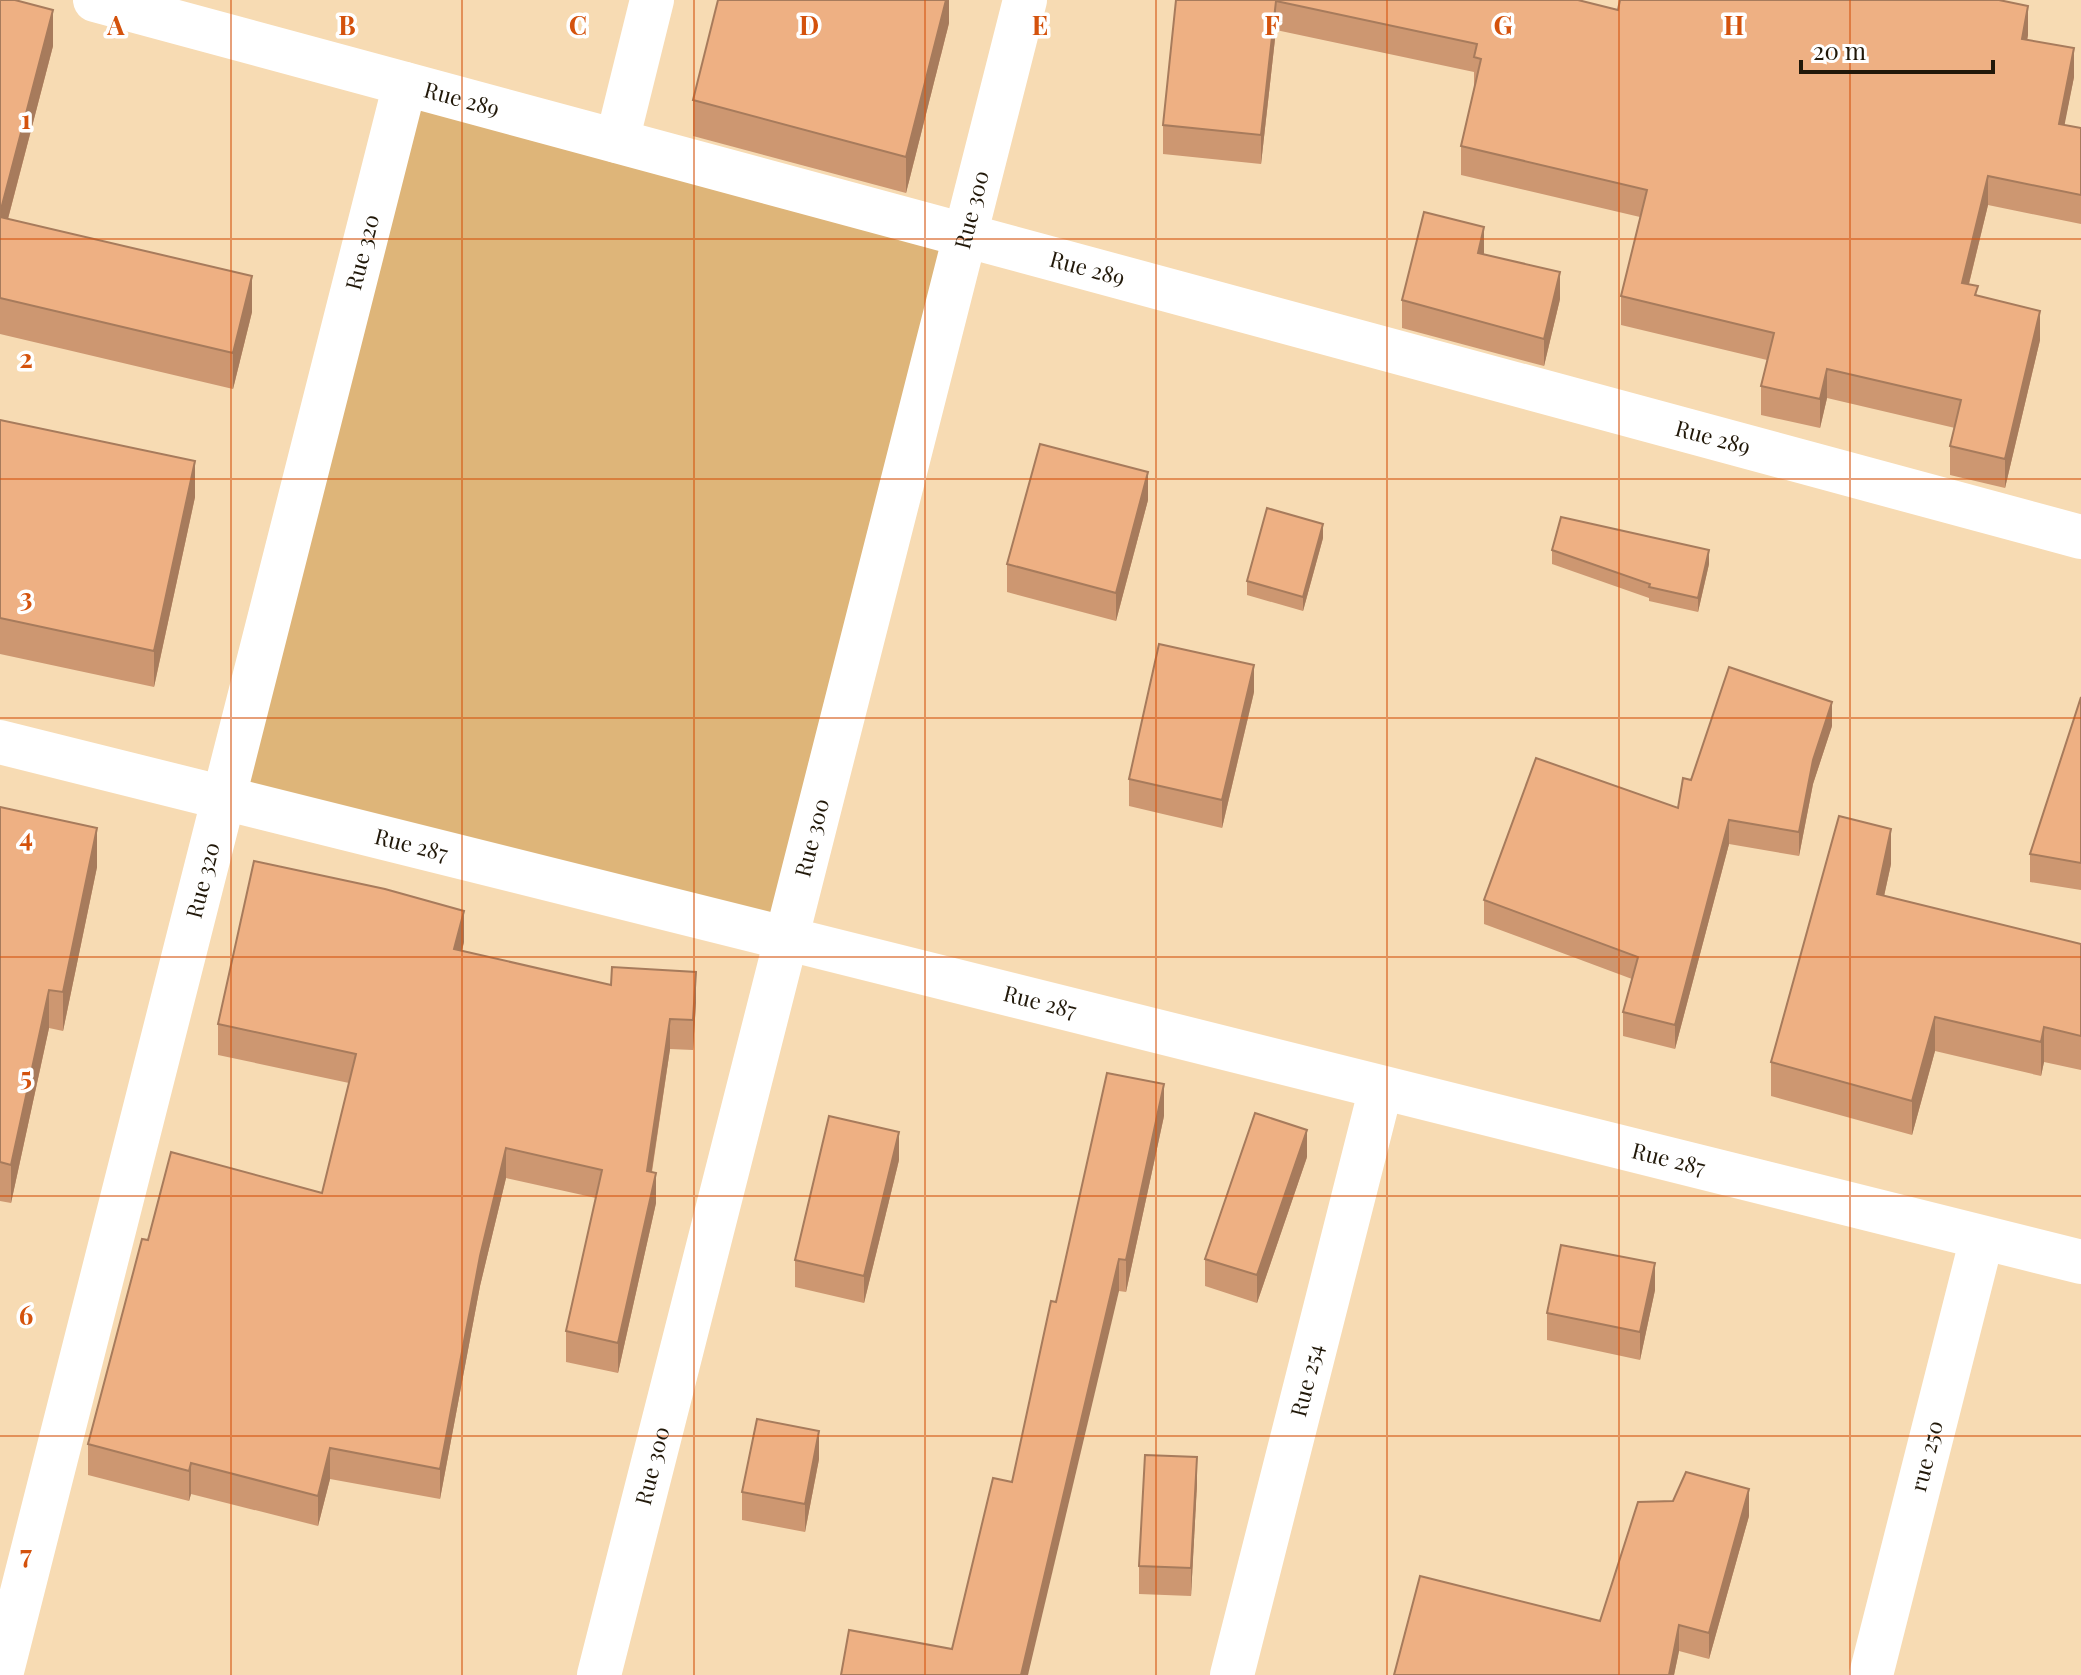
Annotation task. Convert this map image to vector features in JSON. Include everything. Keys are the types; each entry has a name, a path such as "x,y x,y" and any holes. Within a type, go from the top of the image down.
{"street":[{"name":"Rue 289","path":"95,0 2081,537"},
{"path":"617,141 652,0"},
{"name":"Rue 300","path":"599,1675 1025,0"},
{"name":"Rue 320","path":"3,1654 405,84"},
{"name":"Rue 287","path":"0,742 2081,1262"},
{"name":"Rue 254","path":"1232,1675 1381,1088"},
{"name":"rue 250","path":"1871,1675 1982,1238"}],"shaded area":[{"path":"405,84 965,235 786,939 223,798"}],"building":[{"path":"0,0 15,0 53,10 0,213"},
{"path":"718,0 946,0 906,157 693,100"},
{"path":"1176,0 1578,0 1618,10 1620,0 1999,0 2028,6 2022,39 2074,48 2059,124 2081,128 2081,195 1988,176 1962,283 1978,286 1975,295 2040,311 2005,459 1950,446 1961,400 1827,369 1820,399 1761,386 1774,333 1621,296 1647,190 1461,146 1481,59 1474,57 1477,44 1276,1 1261,135 1163,125"},
{"path":"1424,212 1484,227 1478,253 1560,272 1544,339 1402,300"},
{"path":"0,217 252,276 233,353 0,298"},
{"path":"0,420 195,461 154,651 0,618"},
{"path":"1040,444 1148,472 1116,593 1007,564"},
{"path":"1267,508 1323,524 1303,597 1247,581"},
{"path":"1561,517 1709,550 1698,598 1649,587 1650,584 1552,550"},
{"path":"1159,644 1254,665 1222,800 1129,779"},
{"path":"1729,667 1832,702 1813,760 1799,832 1729,820 1675,1025 1623,1012 1638,957 1484,900 1536,758 1678,808 1683,778 1691,780"},
{"path":"2081,697 2081,863 2030,854"},
{"path":"0,807 97,828 63,992 49,990 11,1165 0,1162"},
{"path":"1839,816 1891,829 1877,894 2081,944 2081,1036 2044,1027 2041,1042 1935,1017 1912,1101 1771,1062"},
{"path":"254,861 385,889 464,911 454,949 611,985 612,967 696,972 693,1020 670,1019 647,1171 656,1173 618,1343 566,1331 602,1170 506,1148 480,1256 440,1469 330,1448 318,1496 191,1463 189,1471 88,1444 142,1239 148,1240 171,1152 322,1193 356,1054 218,1024"},
{"path":"1107,1073 1164,1084 1126,1260 1119,1259 1021,1675 841,1675 849,1630 952,1649 993,1478 1012,1482 1051,1301 1056,1302"},
{"path":"1255,1113 1307,1130 1257,1275 1205,1259"},
{"path":"829,1116 899,1132 864,1276 795,1260"},
{"path":"1561,1245 1655,1263 1640,1332 1547,1313"},
{"path":"757,1419 819,1431 805,1504 742,1492"},
{"path":"1145,1455 1197,1457 1191,1568 1139,1566"},
{"path":"1686,1472 1749,1489 1709,1633 1679,1625 1669,1675 1394,1675 1420,1576 1600,1621 1638,1502 1673,1501"}]}
